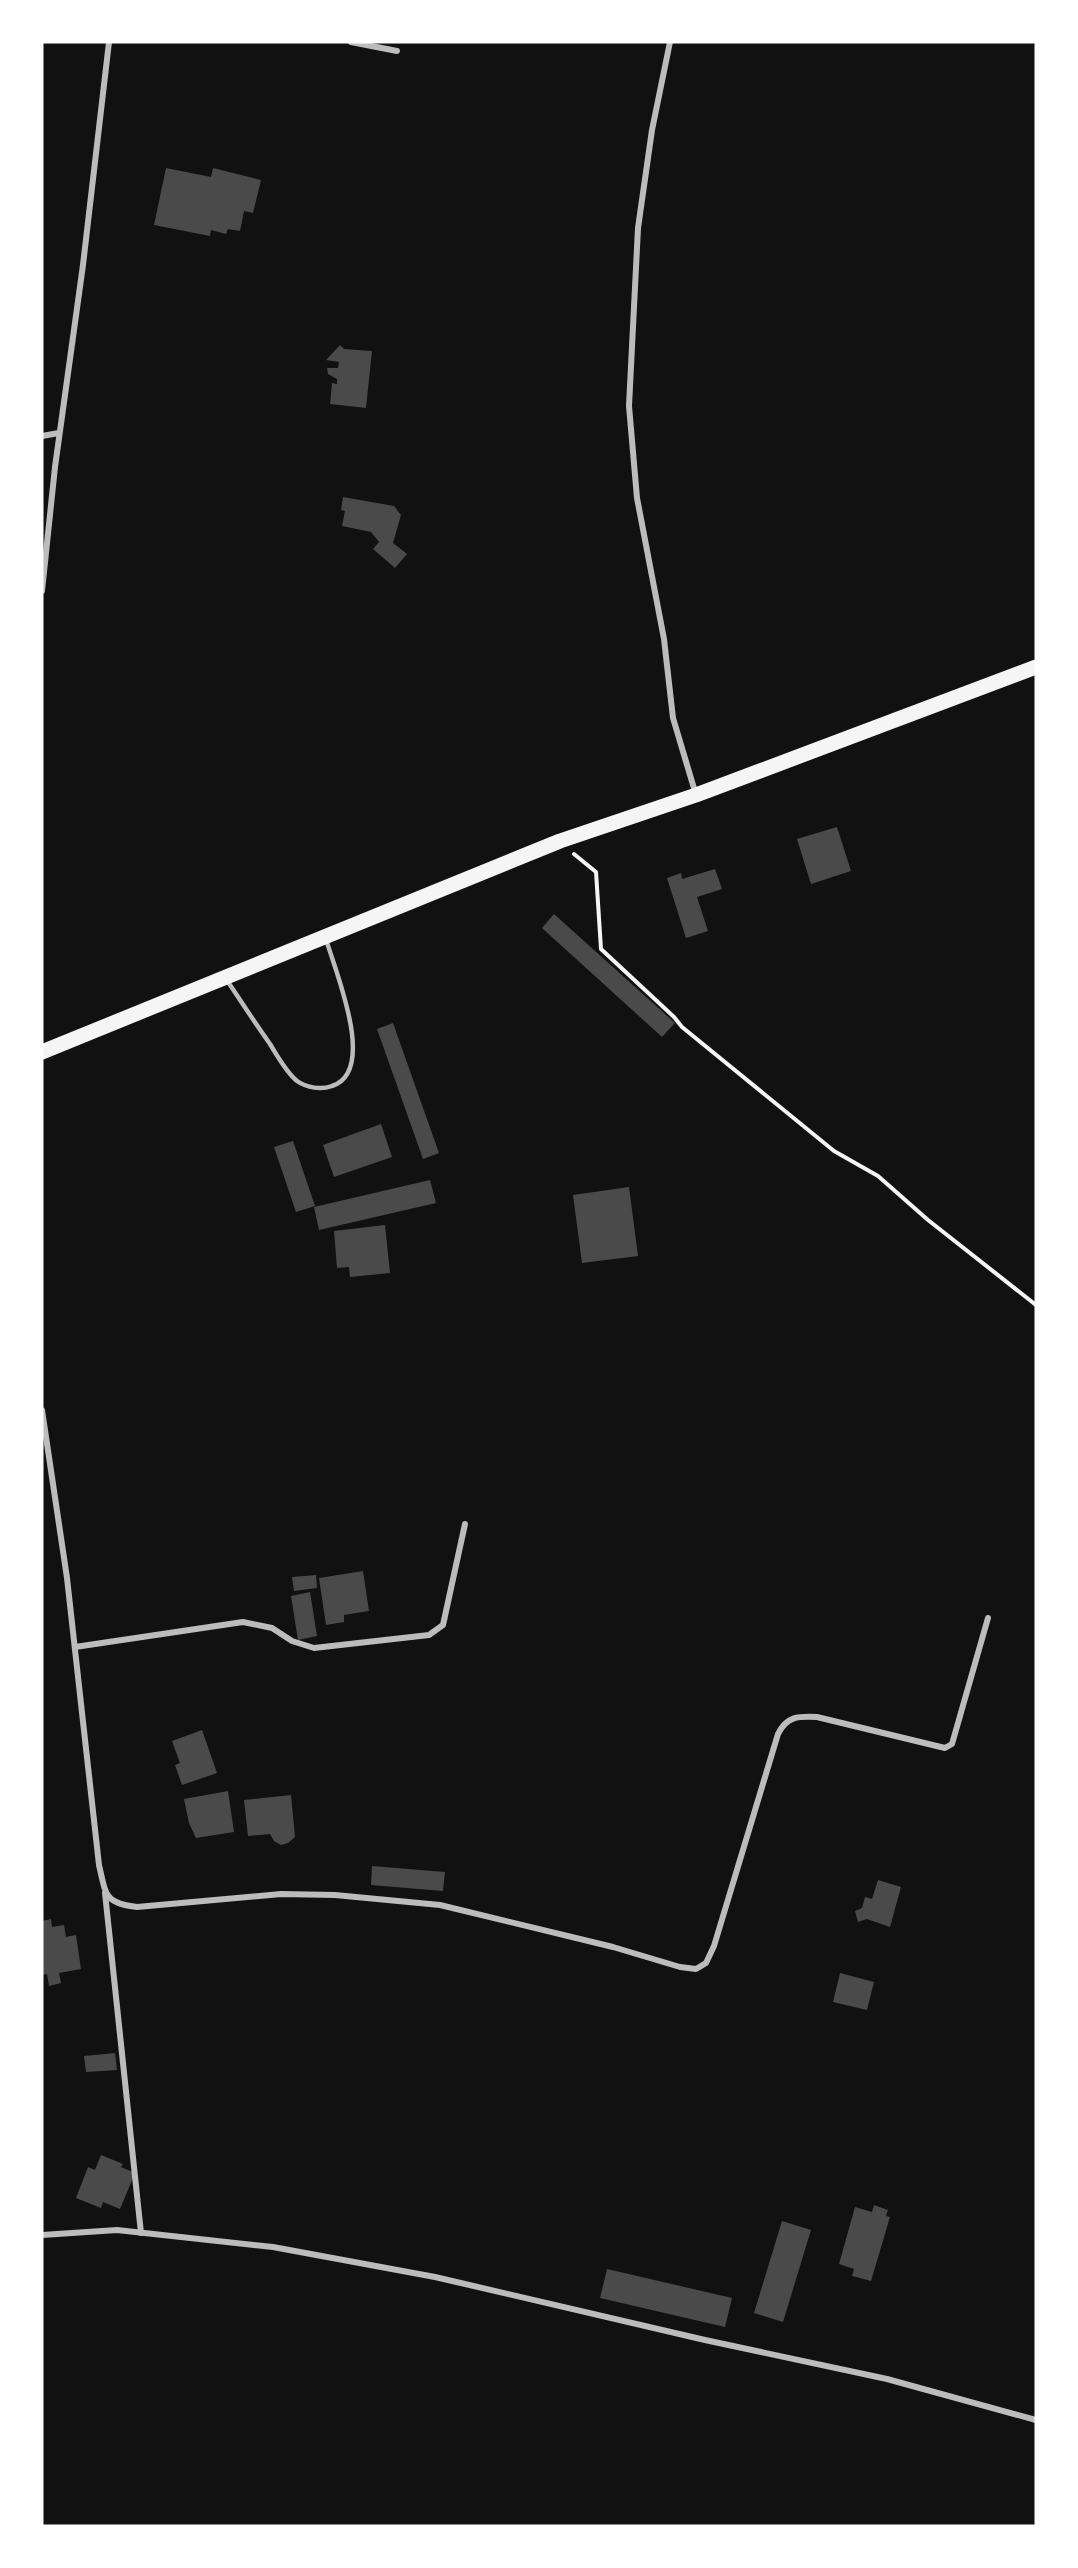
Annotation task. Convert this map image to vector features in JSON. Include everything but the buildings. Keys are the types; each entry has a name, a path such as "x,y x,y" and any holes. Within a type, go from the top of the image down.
{"main road":[{"path":"42,1052 560,841 696,795 1036,667"}],"street":[{"path":"42,591 109,42"},
{"path":"351,42 397,51"},
{"path":"670,42 652,130 638,228 629,406 637,498 664,639 673,718 696,795"},
{"path":"42,436 60,433"},
{"path":"42,1410 75,1647 99,1865 105,1893 141,2233"},
{"path":"75,1647 243,1622 272,1628 292,1641 314,1648 429,1635 443,1625 465,1524"},
{"path":"105,1893 117,1904 137,1907 281,1894 335,1895 440,1905 613,1947 680,1967 696,1969 706,1964 714,1946 778,1734 784,1722 798,1716 817,1717 945,1748 952,1744 988,1618"},
{"path":"42,2235 117,2230 273,2247 435,2277 887,2379 1036,2420"}],"lane":[{"path":"225,977 286,1068 298,1082 314,1088 333,1086 349,1075 353,1061 354,1038 325,937"}],"path":[{"path":"560,841 596,872 602,950 706,1047 834,1150 878,1176 928,1220 1036,1305"}]}
